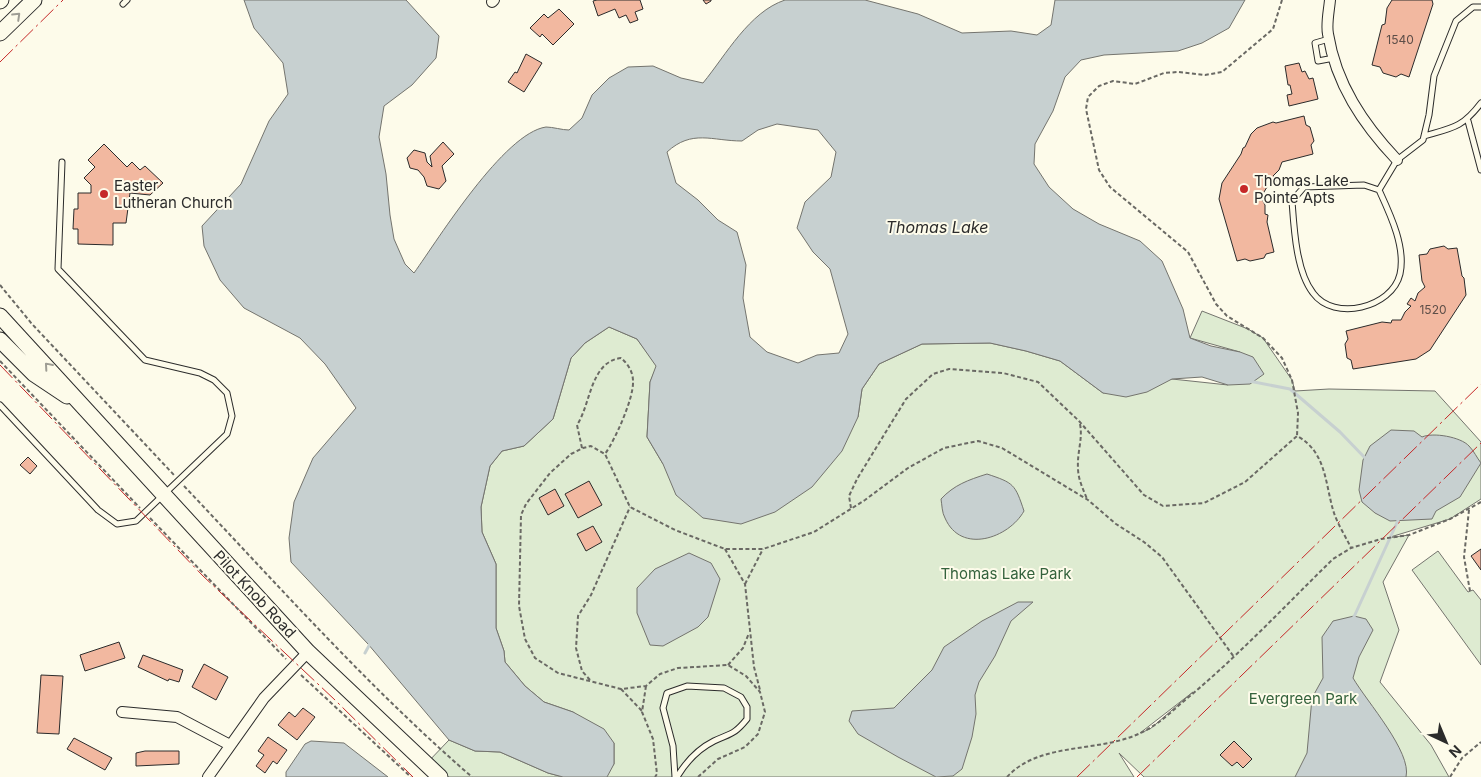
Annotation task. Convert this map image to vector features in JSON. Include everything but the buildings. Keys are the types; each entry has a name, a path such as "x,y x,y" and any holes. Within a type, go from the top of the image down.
{"main road":[{"path":"0,33 34,0"},
{"name":"Pilot Knob Road","path":"0,316 47,364 79,404 308,652 440,777"},
{"name":"Pilot Knob Road","path":"0,340 34,374 79,404"}],"street":[{"path":"1330,0 1327,33 1340,82 1351,101 1397,160"},
{"path":"208,777 264,698 308,652"},
{"path":"122,712 177,717 230,745"}],"lane":[{"path":"1379,190 1397,160 1422,140 1424,136 1434,76 1443,49 1456,22 1473,7 1481,7"},
{"path":"1329,39 1315,43 1318,61 1334,58"},
{"path":"1424,136 1451,129 1468,121 1481,103"},
{"path":"1468,121 1481,170"},
{"path":"0,405 98,510 117,524 136,521 162,494 227,434 232,416 227,393 214,380 200,373 145,360 58,270 62,162"},
{"path":"1364,185 1379,190 1391,217 1399,249 1400,273 1395,288 1383,300 1364,306 1346,308 1331,306 1313,294 1304,276 1294,229 1292,201 1304,187 1364,185"},
{"path":"687,686 724,688 741,696 747,707 747,719 742,726 736,732 713,742 687,761 676,777 673,746 663,708 667,693 687,686"}],"path":[{"path":"851,508 849,496 881,437 906,399 932,374 949,369 1003,373 1038,382 1079,421 1144,495 1163,506 1204,503 1245,482 1297,436 1298,413 1292,380 1282,358 1263,338 1227,316 1216,304 1188,252 1110,187 1099,170 1086,109 1088,97 1099,86 1113,82 1135,84 1164,73 1205,75 1222,72 1273,29 1282,0"},
{"path":"0,285 32,324 338,650 403,714 472,777"},
{"path":"582,448 577,424 583,415 594,378 615,358 621,358 630,368 634,382 616,436 605,454"},
{"path":"0,361 294,667 411,777"},
{"path":"1079,421 1082,435 1078,468 1081,485 1088,500"},
{"path":"1297,436 1306,441 1317,453 1324,468 1334,514 1351,548"},
{"path":"760,692 746,676 728,666 678,668 660,674 646,686 621,689 558,673 535,658 525,639 519,606 521,515 526,504 550,473 571,454 591,446 605,454 630,507 675,530 725,549 763,549 814,532 908,468 944,448 978,442 1002,448 1088,500 1116,524 1162,557 1234,657"},
{"path":"1007,777 1013,771 1045,754 1128,740 1150,728 1234,657 1333,559 1351,548 1381,539 1409,535 1450,519 1481,502"},
{"path":"590,680 582,671 576,648 578,616 591,595 630,507"},
{"path":"1470,509 1464,557 1470,591"},
{"path":"698,777 718,759 745,746 758,734 765,712 754,667 745,584 725,549"},
{"path":"745,584 763,549"},
{"path":"728,666 743,648 750,630"},
{"path":"642,712 646,686"},
{"path":"621,689 642,712 653,739 657,774 655,777"},
{"path":"1450,777 1462,758 1481,742"}],"green space":[{"name":"Thomas Lake Park","path":"1202,311 1248,329 1263,338 1292,380 1295,391 1329,389 1435,391 1481,442 1481,499 1450,519 1387,538 1409,535 1383,582 1399,630 1380,682 1431,745 1449,777 1144,777 1119,753 1134,777 603,777 614,764 614,743 573,712 544,702 525,686 505,662 504,651 496,628 496,564 482,532 481,507 490,466 502,451 524,446 553,419 571,358 585,343 609,327 637,339 657,366 650,382 647,437 663,464 858,417 862,389 879,364 922,344 990,343 1026,351 1060,361 1103,393 1172,379 1228,385 1240,352 1190,338","holes":["1193,692 1150,729 1140,733"]},
{"path":"1438,551 1468,592 1473,590 1481,600 1481,665 1412,570"},
{"path":"449,740 475,751 500,752 548,773 563,777 441,777 426,764"}],"water":[{"name":"Thomas Lake","path":"244,0 406,0 439,36 436,58 412,85 384,106 379,137 386,174 394,239 405,264 414,273 474,189 511,147 529,134 546,127 569,130 582,118 592,95 609,78 628,67 653,66 681,78 703,83 749,24 772,6 785,0 865,0 918,14 962,33 1011,31 1037,35 1051,25 1055,0 1245,0 1229,28 1202,43 1178,51 1104,55 1081,60 1065,77 1053,111 1035,144 1034,164 1049,187 1073,209 1099,224 1140,241 1162,261 1183,309 1190,338 1211,346 1240,352 1253,357 1264,374 1250,384 1228,385 1202,377 1172,379 1147,392 1126,397 1103,393 1060,361 1026,351 990,343 922,344 879,364 862,389 858,417 842,451 812,487 775,512 741,524 703,518 676,495 663,464 647,437 650,382 656,366 637,339 609,327 585,343 571,358 553,419 524,446 502,451 490,466 481,507 482,532 496,564 496,628 504,651 505,662 525,686 544,702 573,712 604,729 614,743 614,764 607,777 563,777 548,773 500,752 475,751 449,740 368,644 291,562 289,538 294,502 313,458 356,408 325,364 300,338 244,308 220,280 204,246 202,226 241,184 269,121 288,94 283,63 254,28","holes":["777,124 818,130 836,152 831,177 805,202 797,228 813,252 830,269 848,334 839,353 817,355 798,363 767,352 750,337 743,298 746,265 737,232 718,220 698,200 676,183 667,152 676,145 694,138 742,141 758,130"]},
{"path":"1391,430 1414,431 1422,437 1440,435 1460,440 1469,446 1481,463 1460,497 1436,511 1432,519 1390,521 1375,513 1362,502 1359,490 1363,460 1370,446"},
{"path":"987,474 1003,480 1012,486 1018,495 1024,511 1008,529 997,535 973,539 962,536 952,529 945,518 941,499 962,483"},
{"path":"689,553 711,563 720,579 708,617 698,627 663,646 650,645 637,613 637,588 655,569"},
{"path":"1018,602 1033,602 1011,621 995,656 979,682 975,695 976,714 972,737 962,769 953,776 936,777 858,734 849,721 852,711 894,708 932,670 944,647 982,621"},
{"path":"1354,616 1366,619 1373,630 1359,657 1353,678 1396,741 1406,767 1406,777 1295,777 1307,753 1312,698 1323,678 1322,637 1333,621"},
{"path":"311,741 344,743 388,777 286,777 286,772 305,744"}],"waterway":[{"path":"1249,381 1290,389 1340,432 1367,460"},
{"path":"1353,619 1400,516"},
{"path":"365,653 371,642"}],"power":[{"path":"0,62 63,0"},
{"path":"0,365 203,576 335,700 413,777"},
{"path":"1077,777 1481,384"},
{"path":"1137,777 1481,443"}],"place":[{"name":"Thomas Lake Pointe Apts","path":"1244,189"},
{"name":"Easter Lutheran Church","path":"104,194"}],"park label":[{"name":"Evergreen Park","path":"1303,698"}]}
